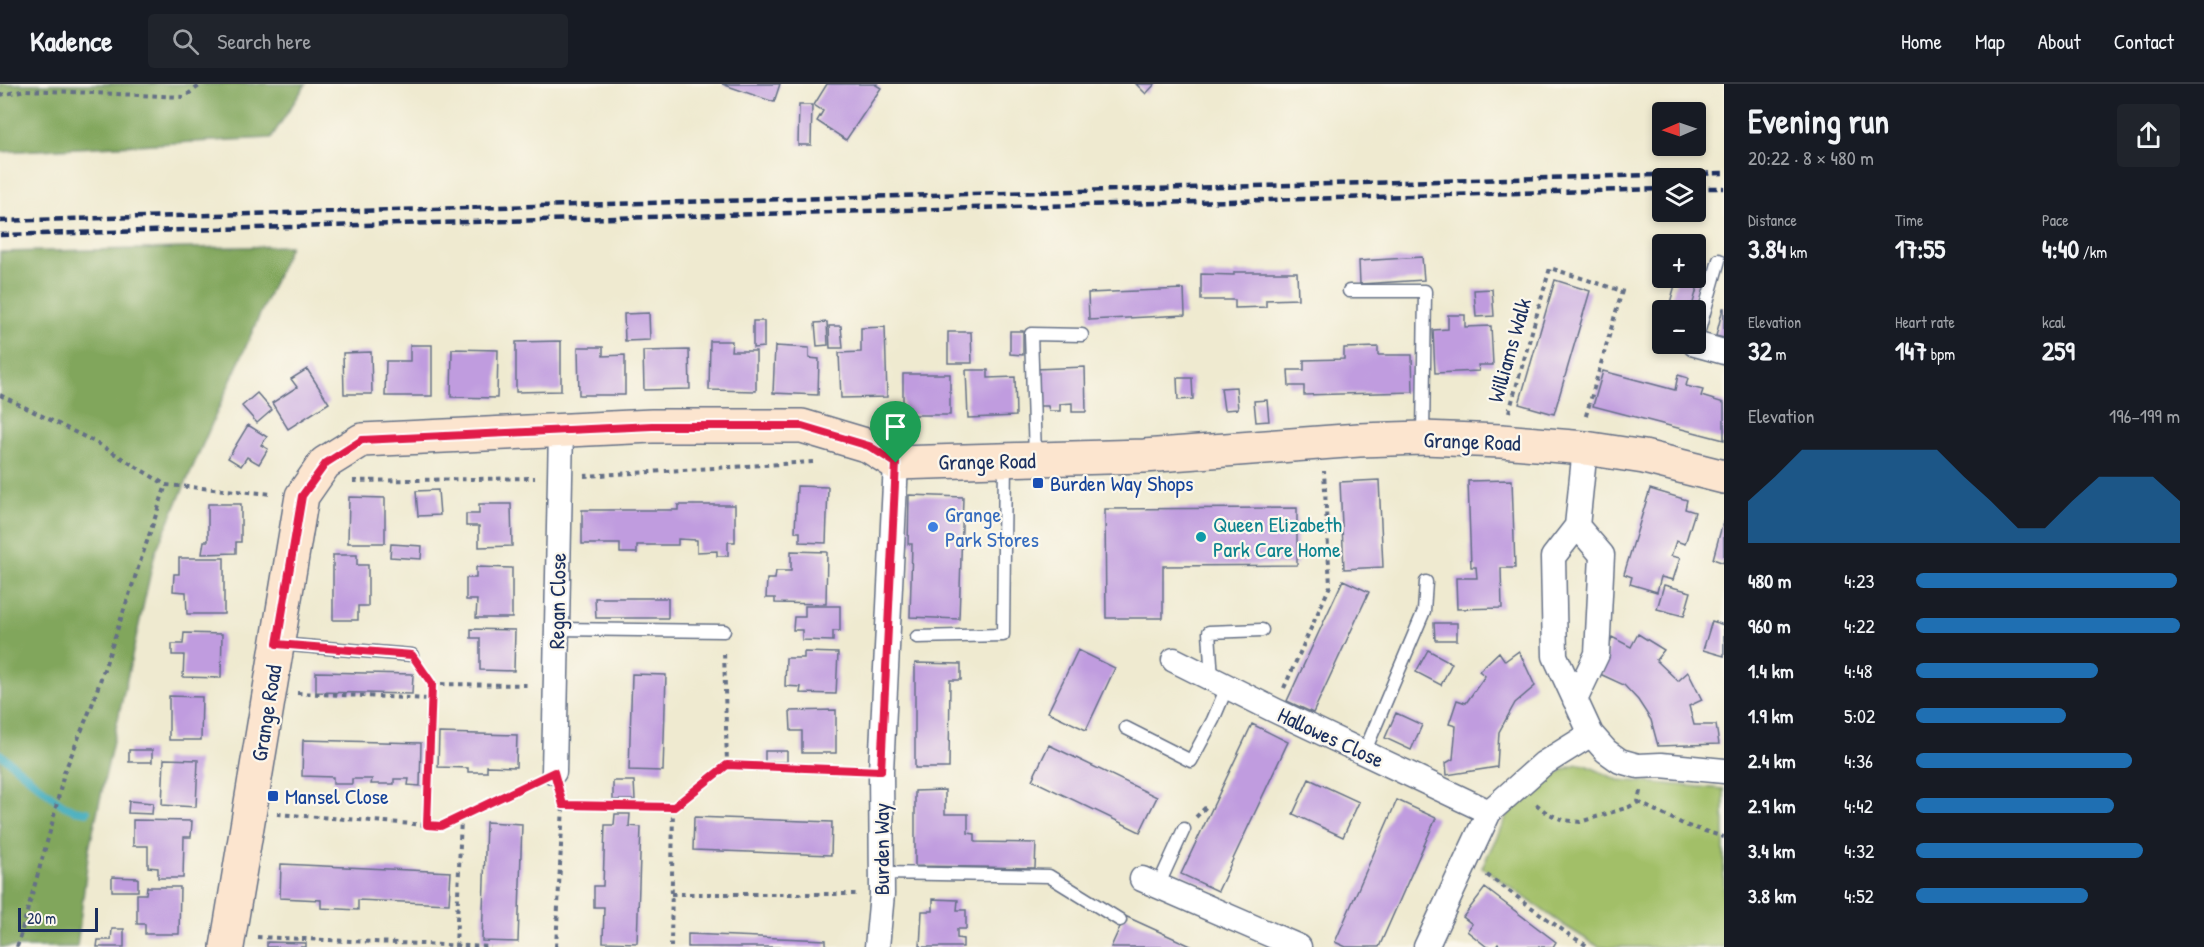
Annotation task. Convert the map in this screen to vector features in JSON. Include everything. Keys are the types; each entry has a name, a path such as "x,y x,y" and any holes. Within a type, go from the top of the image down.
{"street":[{"path":"1706,347 1724,352"},
{"name":"Grange Road","path":"228,941 302,496 326,463 362,440 652,426 802,426 869,446 896,463 1144,456 1359,440 1423,438 1501,441 1581,448 1644,457 1724,477"},
{"name":"Regan Close","path":"554,772 561,429"},
{"path":"1581,448 1576,526 1553,557 1555,656 1591,734 1606,751 1620,762 1638,766 1661,765 1724,771"},
{"name":"Burden Way","path":"877,947 881,884 881,771 896,463"},
{"path":"1575,700 1598,654 1602,555 1576,526"},
{"name":"Hallowes Close","path":"1174,660 1490,812"},
{"path":"1426,947 1490,812 1543,764 1591,734"},
{"path":"1150,882 1299,947"}],"lane":[{"path":"1706,306 1719,260"},
{"path":"1349,291 1425,291 1423,438"},
{"path":"917,637 1003,635 1031,334 1082,336"},
{"path":"1364,753 1424,611 1426,582"},
{"path":"556,629 724,631"},
{"path":"1126,729 1191,761 1213,720 1220,683 1209,632 1262,630"},
{"path":"277,644 412,655"},
{"path":"1150,882 1184,829"},
{"path":"881,884 1049,876 1120,920"}],"path":[{"path":"26,90 31,84"},
{"path":"0,95 26,90 184,97 202,84"},
{"name":"Williams Walk","path":"1501,441 1550,268 1622,291 1581,448"},
{"path":"0,395 97,443 166,485 302,496"},
{"path":"1274,710 1330,586 1323,444"},
{"path":"17,947 64,773 92,705 166,485"},
{"path":"724,631 727,765"},
{"path":"412,655 432,684 427,825"},
{"path":"432,684 556,686"},
{"path":"268,692 431,699"},
{"path":"563,805 674,807 727,765 881,771"},
{"path":"1518,787 1547,813 1563,820 1580,822 1638,802 1641,787 1638,766"},
{"path":"249,812 441,826 554,772 563,805 556,947"},
{"path":"1638,802 1685,825 1724,837"},
{"path":"671,947 674,807"},
{"path":"455,946 461,816"},
{"path":"1467,861 1589,947"},
{"path":"671,894 881,884"},
{"path":"228,941 491,947"}],"green space":[{"path":"0,84 306,84 271,138 0,152"},
{"path":"290,246 155,553 89,849 77,947 0,947 0,252"},
{"path":"1577,764 1586,765 1618,780 1724,789 1724,947 1599,947 1565,926 1482,867 1508,814 1563,770"}],"building":[{"path":"722,84 780,84 774,102"},
{"path":"827,84 877,84 881,88 846,140 817,121 823,111 814,105"},
{"path":"1136,84 1155,84 1146,94"},
{"path":"799,105 812,105 811,145 798,145"},
{"path":"1422,257 1424,280 1360,284 1359,261"},
{"path":"1234,272 1297,272 1298,299 1266,300 1266,307 1235,308 1235,300 1201,300 1201,274 1234,275"},
{"path":"1555,280 1590,291 1554,414 1519,404"},
{"path":"1674,288 1697,288 1694,300 1671,300"},
{"path":"1184,289 1185,315 1089,320 1088,293"},
{"path":"1492,289 1494,316 1476,317 1474,290"},
{"path":"1724,308 1724,338 1716,336"},
{"path":"649,313 650,340 625,341 624,314"},
{"path":"1448,315 1465,315 1465,327 1491,326 1493,365 1478,365 1479,371 1435,373 1433,330 1448,329"},
{"path":"753,321 764,321 764,347 753,348"},
{"path":"827,322 828,345 817,346 815,323"},
{"path":"829,326 841,326 843,348 830,348"},
{"path":"885,327 887,397 841,398 839,353 861,352 861,328"},
{"path":"1010,331 1023,331 1023,355 1010,354"},
{"path":"948,332 971,332 972,363 948,363"},
{"path":"561,341 561,391 516,392 516,342"},
{"path":"710,341 732,341 731,351 756,351 756,391 709,390"},
{"path":"410,345 432,345 432,396 385,396 386,361 410,361"},
{"path":"775,346 809,348 809,358 819,359 818,395 773,393"},
{"path":"578,347 603,347 603,356 625,355 625,395 579,395"},
{"path":"1378,347 1378,355 1412,355 1413,392 1304,395 1304,386 1289,386 1288,370 1304,370 1304,360 1344,359 1344,348"},
{"path":"452,349 498,350 497,398 451,397"},
{"path":"689,350 690,389 644,390 643,351"},
{"path":"371,352 372,394 344,394 343,353"},
{"path":"1085,367 1086,412 1072,412 1072,403 1060,404 1060,411 1049,411 1048,406 1036,406 1035,369"},
{"path":"307,369 329,403 288,429 272,403 297,387 291,379"},
{"path":"966,370 988,370 988,378 1015,377 1016,416 968,418"},
{"path":"1603,371 1675,390 1678,375 1688,378 1686,386 1703,390 1701,396 1724,403 1724,440 1593,406"},
{"path":"903,374 950,374 950,415 903,415"},
{"path":"1177,378 1192,378 1193,399 1178,400"},
{"path":"1236,387 1238,409 1224,410 1221,388"},
{"path":"257,393 272,410 257,423 242,406"},
{"path":"1267,400 1269,421 1256,422 1254,401"},
{"path":"248,425 267,437 261,445 268,449 259,464 247,457 241,466 228,458"},
{"path":"1379,480 1383,567 1344,569 1340,482"},
{"path":"1512,480 1515,568 1501,568 1502,608 1457,609 1456,578 1477,578 1476,567 1471,567 1468,481"},
{"path":"797,486 828,487 826,543 800,542 800,532 795,532"},
{"path":"1650,489 1687,500 1685,509 1695,512 1685,544 1676,541 1671,556 1680,558 1673,580 1661,577 1657,592 1630,584 1632,577 1624,574"},
{"path":"438,490 440,515 418,516 416,491"},
{"path":"909,495 963,497 959,619 910,617 912,544 908,544"},
{"path":"349,497 385,498 385,543 348,543"},
{"path":"208,504 241,504 241,542 236,542 236,553 202,554 204,541 208,541"},
{"path":"479,504 511,504 512,546 479,547 479,526 466,526 466,514 479,514"},
{"path":"678,505 735,505 735,542 728,542 728,556 717,556 717,551 697,552 697,540 678,539 678,545 637,545 637,553 620,553 620,544 582,544 582,510 678,510"},
{"name":"Queen Elizabeth Park Care Home","path":"1297,508 1297,565 1163,566 1163,618 1106,618 1105,509"},
{"path":"1724,522 1724,563 1713,559"},
{"path":"391,544 422,546 421,559 390,557"},
{"path":"791,551 827,552 826,604 775,603 775,598 766,598 767,579 775,579 776,571 791,571"},
{"path":"333,555 357,555 357,565 368,565 368,606 358,606 358,620 333,620"},
{"path":"179,558 224,558 224,614 187,614 186,592 173,591 174,574 179,574"},
{"path":"476,567 512,568 512,618 476,618 477,600 466,600 466,578 476,578"},
{"path":"1343,580 1369,592 1313,713 1287,701"},
{"path":"1664,585 1691,592 1684,616 1657,609"},
{"path":"595,598 668,598 668,618 596,618"},
{"path":"805,606 840,606 840,631 833,631 833,641 802,640 802,630 793,630 794,617 805,617"},
{"path":"1712,621 1724,625 1724,656 1703,650"},
{"path":"1434,623 1457,623 1457,640 1435,640"},
{"path":"471,629 515,630 514,671 480,670 480,638 471,638"},
{"path":"184,633 222,634 221,678 183,677 184,655 172,655 172,644 183,644"},
{"path":"1638,634 1664,650 1656,660 1678,681 1688,672 1702,700 1689,706 1694,725 1716,725 1719,744 1658,746 1651,720 1638,700 1624,685 1600,674 1612,637 1631,647"},
{"path":"1078,650 1115,668 1086,730 1048,712"},
{"path":"1428,650 1452,663 1441,685 1416,672"},
{"path":"1519,651 1535,686 1515,703 1499,732 1497,767 1447,775 1446,763 1453,759 1456,726 1449,724 1457,700 1466,703 1485,676 1479,671 1499,652 1505,661"},
{"path":"804,652 838,653 836,694 800,693 801,687 785,686 786,658 804,658"},
{"path":"915,663 961,664 961,680 950,680 949,768 915,768"},
{"path":"316,672 413,674 412,694 316,692"},
{"path":"632,674 666,675 663,771 629,770"},
{"path":"169,696 202,697 201,740 169,740"},
{"path":"836,710 836,753 802,753 802,731 791,731 790,711"},
{"path":"1396,713 1422,725 1411,750 1385,738"},
{"path":"1252,724 1288,742 1218,891 1181,874"},
{"path":"439,733 517,735 516,767 487,766 487,772 468,772 468,768 438,767"},
{"path":"303,740 421,743 420,786 408,785 409,779 394,779 394,784 371,784 372,779 352,779 352,784 333,784 333,777 302,776"},
{"path":"1049,745 1157,797 1140,832 1032,780"},
{"path":"129,750 152,750 152,762 129,762"},
{"path":"765,751 787,751 787,762 765,762"},
{"path":"164,759 198,760 196,807 162,805"},
{"path":"1309,779 1359,802 1343,837 1293,814"},
{"path":"613,781 634,781 635,800 613,800"},
{"path":"945,790 945,814 968,814 968,833 975,834 975,842 1036,843 1035,868 915,866 915,791"},
{"path":"1397,800 1436,818 1379,947 1346,947 1335,942"},
{"path":"129,801 153,803 152,814 128,813"},
{"path":"615,814 630,814 629,826 641,827 637,943 603,942 604,907 594,907 594,886 603,886 605,825 614,825"},
{"path":"694,817 832,822 831,855 693,850"},
{"path":"133,820 192,821 191,837 184,837 183,878 158,878 158,868 148,867 148,846 133,846"},
{"path":"486,822 522,824 518,942 482,941"},
{"path":"281,864 451,872 449,904 358,900 358,910 321,908 321,900 280,898"},
{"path":"112,877 138,878 138,891 112,891"},
{"path":"147,887 180,887 179,934 145,934 145,924 137,924 137,894 146,894"},
{"path":"1485,888 1556,942 1553,947 1501,947 1498,944 1496,947 1487,947 1467,931 1472,924 1463,917"},
{"path":"933,899 958,900 957,910 966,910 966,929 957,929 957,938 963,939 963,947 920,947 922,911 933,911"},
{"path":"1125,916 1193,947 1111,947"},
{"path":"112,929 124,929 124,947 97,947 98,940 111,940"},
{"path":"688,934 826,940 826,947 688,947"},
{"path":"267,942 306,943 306,947 267,947"}],"waterway":[{"path":"0,754 63,805 87,812"}],"railway":[{"path":"0,221 1724,173"},
{"path":"1706,188 1724,188"},
{"path":"0,235 1652,189"}],"place":[{"name":"Burden Way Shops","path":"1038,483"},
{"name":"Grange Park Stores","path":"933,527"},
{"name":"Queen Elizabeth Park Care Home","path":"1201,537"},
{"name":"Mansel Close","path":"273,796"}],"route":[{"path":"652,426 802,426 869,446 896,463 881,771 727,765 674,807 563,805 554,772 441,826 427,825 432,684 412,655 277,644 302,496 326,463 362,440 652,426"}]}
